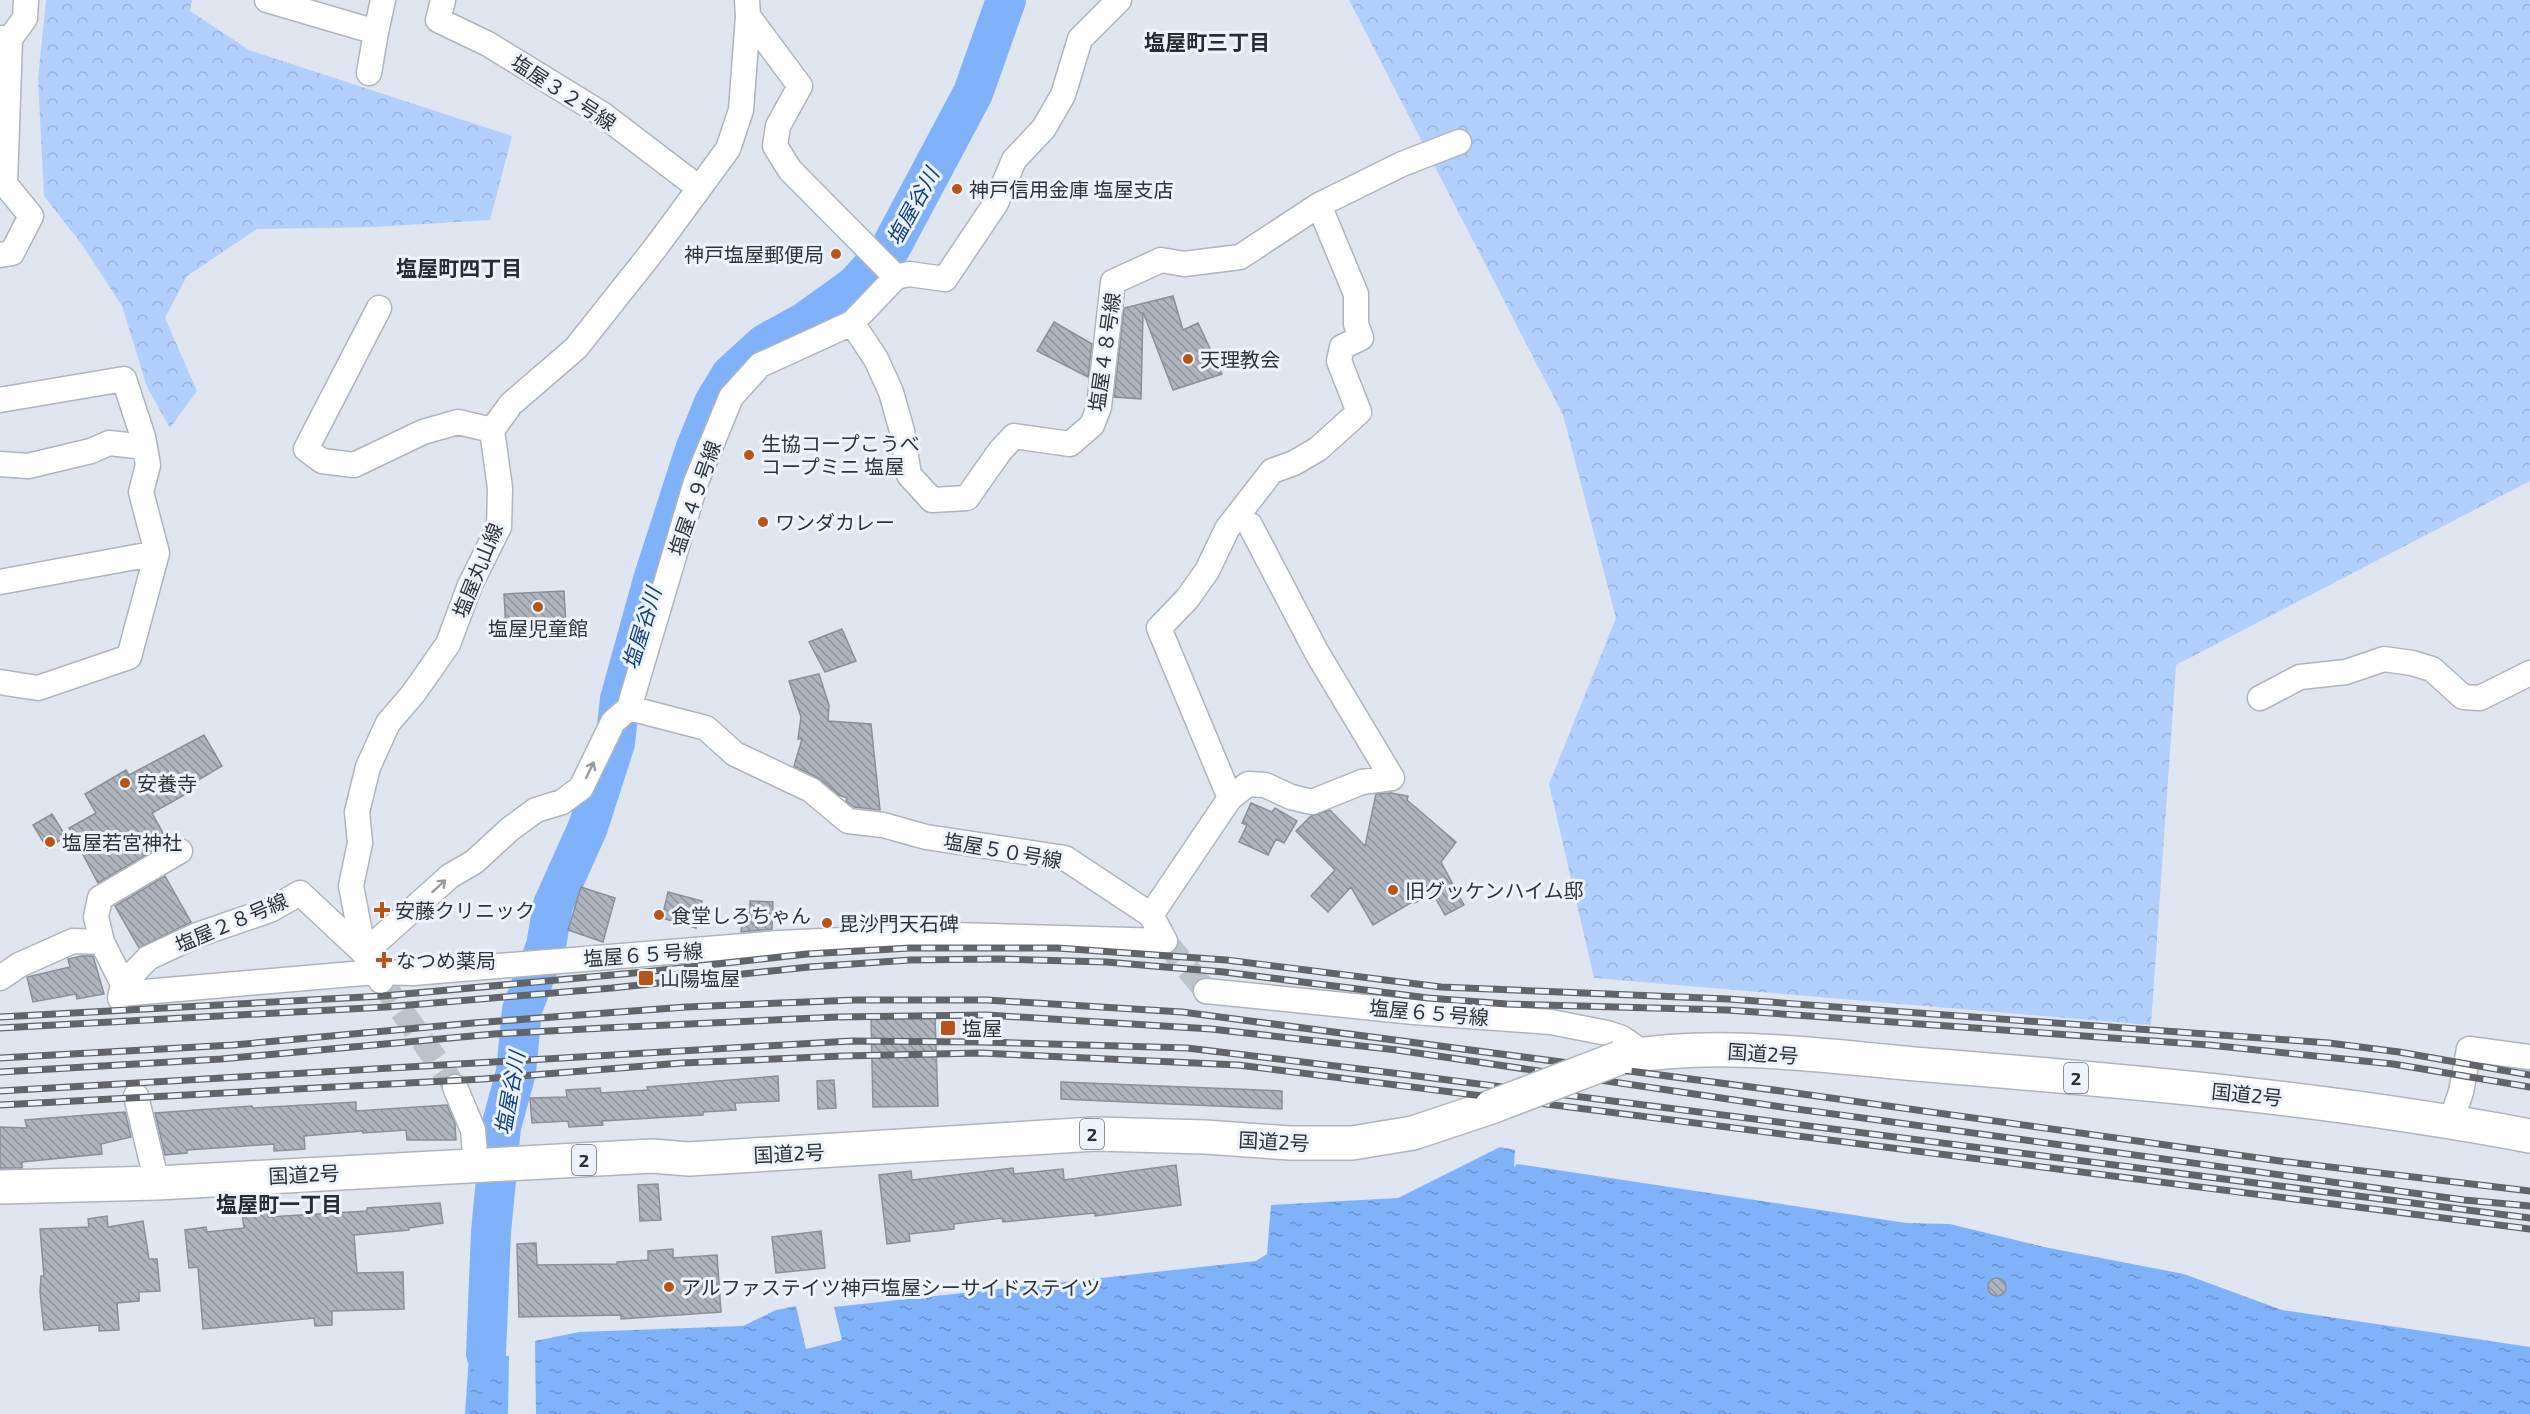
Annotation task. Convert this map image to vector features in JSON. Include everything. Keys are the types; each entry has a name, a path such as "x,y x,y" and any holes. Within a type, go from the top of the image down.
{"highway":[{"name":"国道2号","path":"0,1187 157,1183 302,1173 652,1156 689,1159 1095,1134 1205,1137 1290,1143 1352,1143 1413,1133 1632,1056 1674,1050 1759,1051 2232,1091 2451,1121 2530,1136"}],"street":[{"path":"0,255 12,253 32,216 5,184 3,155 5,38 25,18 26,0"},
{"path":"267,0 376,32"},
{"path":"369,73 383,0"},
{"name":"塩屋３２号線","path":"443,0 438,20 488,44 602,114 699,188"},
{"path":"747,8 800,86 778,126 775,146 790,170 893,274 945,279 996,204 1014,160 1044,128 1063,95 1080,39 1119,0"},
{"path":"379,308 306,449 322,461 354,465 423,432 458,422 492,430 511,404 576,348 728,149 741,110 747,8"},
{"name":"塩屋４８号線","path":"852,323 876,359 891,392 902,431 909,475 932,500 967,498 1014,436 1070,444 1092,425 1099,407 1113,282 1161,260 1184,264 1240,257 1319,205 1402,164 1459,142"},
{"path":"1230,798 1159,628 1187,599 1207,571 1227,529 1272,471 1294,463 1318,449 1359,412 1339,362 1342,347 1361,338 1356,324 1356,294 1319,205"},
{"name":"塩屋４９号線","path":"373,969 450,876 474,862 510,829 536,810 562,802 581,788 622,714 696,482 731,397 760,365 852,323 893,274"},
{"path":"0,400 124,379 145,447 148,465 141,492 157,553 129,657 38,688 0,682"},
{"name":"塩屋丸山線","path":"373,969 351,886 360,843 357,812 368,767 388,723 413,694 448,644 470,585 499,527 500,489 492,430"},
{"path":"0,464 28,466 91,451 109,443 145,447"},
{"path":"1151,915 1230,798 1248,784 1265,785 1292,797 1312,802 1362,782 1392,778 1317,653 1250,525"},
{"path":"0,582 157,553"},
{"path":"2260,698 2300,677 2346,672 2384,659 2432,669 2463,697 2480,698 2530,673"},
{"name":"塩屋５０号線","path":"622,714 706,728 735,754 811,790 848,821 883,825 926,837 1065,858 1151,915"},
{"path":"121,993 102,942 96,917 100,898 180,851"},
{"name":"塩屋２８号線","path":"121,993 148,958 197,935 270,910 300,893 373,969"},
{"name":"塩屋６５号線","path":"121,993 373,969 412,973 779,943 954,935 1165,941 1151,915"},
{"path":"0,978 20,965 73,941 102,942"},
{"name":"塩屋６５号線","path":"1206,991 1413,1012 1551,1022 1622,1038 1632,1056"},
{"path":"2451,1121 2461,1092 2469,1049 2530,1057"},
{"path":"455,1087 473,1130 480,1166"},
{"path":"136,1096 157,1183"}],"green space":[{"path":"46,0 192,0 190,11 249,50 512,136 490,220 374,227 257,229 187,276 165,318 197,391 170,428 147,387 122,306 83,246 44,196 38,79"},
{"path":"1349,0 2530,0 2530,481 2176,665 2151,1025 1594,978 1549,784 1616,618 1563,415"}],"water":[{"path":"1500,1147 1515,1150 1514,1167 1517,1164 1906,1223 1950,1224 2044,1247 2184,1274 2282,1310 2530,1347 2530,1414 536,1414 535,1341 579,1332 743,1326 776,1310 796,1306 806,1349 842,1340 834,1307 1256,1261 1267,1254 1271,1205 1398,1198"},
{"path":"469,1355 509,1356 508,1414 465,1414"}],"building":[{"path":"1173,296 1183,330 1198,323 1222,374 1173,390 1143,312 1141,399 1114,397 1124,308"},
{"path":"1054,322 1092,344 1088,377 1037,351"},
{"path":"564,591 566,628 506,631 504,594"},
{"path":"842,629 856,661 825,672 809,642"},
{"path":"819,674 829,705 828,721 871,724 880,810 854,807 846,801 847,798 839,795 820,779 794,766 802,739 798,739 801,717 789,681"},
{"path":"204,735 222,766 190,785 193,790 152,813 168,842 98,883 69,828 96,813 85,794 126,770 129,775"},
{"path":"1391,793 1408,796 1407,800 1456,842 1441,862 1464,905 1445,915 1432,892 1373,925 1351,887 1328,912 1311,896 1335,870 1296,831 1311,816 1330,810 1365,846 1376,794"},
{"path":"1251,803 1272,812 1275,808 1297,821 1284,843 1276,839 1268,855 1239,842 1247,825 1242,823"},
{"path":"52,814 66,837 47,848 33,825"},
{"path":"165,876 191,922 139,948 115,906"},
{"path":"581,887 615,898 603,942 568,930"},
{"path":"668,892 702,901 696,928 662,918"},
{"path":"750,901 773,902 772,929 741,932 743,914 750,913"},
{"path":"93,956 104,994 77,999 76,994 33,1002 27,977 70,967 68,959"},
{"path":"935,1017 938,1106 873,1107 871,1018"},
{"path":"778,1076 779,1101 735,1103 736,1110 703,1112 703,1115 602,1121 603,1125 569,1127 568,1121 532,1123 530,1098 567,1097 566,1090 600,1088 601,1093 648,1090 647,1087"},
{"path":"834,1080 836,1108 818,1109 817,1081"},
{"path":"1061,1082 1282,1091 1282,1109 1061,1099"},
{"path":"356,1102 356,1111 447,1105 455,1124 456,1140 407,1140 406,1130 363,1133 363,1131 304,1136 305,1149 274,1151 274,1144 187,1150 187,1153 165,1155 155,1113 252,1106 253,1108"},
{"path":"125,1112 131,1137 101,1144 102,1154 22,1162 22,1168 0,1168 0,1127 27,1128 25,1120"},
{"path":"1176,1165 1181,1205 1095,1216 1095,1213 1003,1222 1002,1218 954,1224 954,1229 909,1234 910,1241 887,1244 879,1175 911,1171 912,1180 1013,1168 1014,1174 1063,1169 1064,1180"},
{"path":"658,1184 661,1220 640,1221 638,1185"},
{"path":"440,1203 443,1223 409,1228 409,1230 354,1235 357,1273 403,1272 404,1309 332,1311 332,1325 315,1326 314,1318 203,1329 198,1267 189,1268 185,1230 206,1227 207,1232 244,1228 242,1214 267,1210 268,1217 367,1211 367,1208"},
{"path":"107,1216 108,1227 143,1221 149,1259 157,1259 160,1291 139,1292 139,1301 117,1303 119,1330 99,1331 99,1325 44,1330 40,1292 41,1276 44,1276 40,1229 89,1227 88,1219"},
{"path":"821,1231 825,1268 776,1273 772,1237"},
{"path":"536,1243 537,1265 617,1264 617,1262 648,1260 648,1251 673,1249 673,1258 717,1255 721,1312 621,1319 621,1315 519,1317 517,1244"},
{"path":"1993,1278 2001,1278 2006,1283 2004,1294 1993,1296 1988,1291 1988,1283"}],"waterway":[{"name":"塩屋谷川","path":"486,1354 491,1232 501,1127 516,1072 522,1010 546,946 553,905 588,827 615,743 620,699 653,580 695,450 714,403 731,375 765,344 805,322 855,286 891,247 973,93 1006,0"}],"tunnel":[{"path":"1165,941 1206,991"},
{"path":"381,981 455,1087"}],"railway":[{"path":"0,1017 383,996 645,972 807,954 910,948 1057,948 1226,960 1441,987 1728,999 2329,1043 2399,1052 2530,1075"},
{"path":"0,1028 386,1007 612,988 809,967 910,960 1000,959 1106,962 1224,972 1428,998 1507,1004 1727,1010 2209,1045 2393,1064 2530,1087"},
{"path":"0,1058 233,1045 473,1023 686,1007 855,1000 987,1000 1182,1012 1781,1091 2280,1161 2530,1191"},
{"path":"0,1072 221,1059 494,1034 838,1017 987,1015 1211,1029 1397,1050 1775,1106 2464,1200 2530,1206"},
{"path":"0,1091 851,1041 1187,1048 2530,1218"},
{"path":"0,1105 483,1079 682,1063 843,1056 981,1053 1238,1065 2530,1229"}],"place":[{"name":"神戸信用金庫 塩屋支店","path":"957,189"},
{"name":"神戸塩屋郵便局","path":"836,254"},
{"name":"天理教会","path":"1188,359"},
{"name":"生協コープこうべ コープミニ 塩屋","path":"749,455"},
{"name":"ワンダカレー","path":"763,522"},
{"name":"塩屋児童館","path":"538,607"},
{"name":"安養寺","path":"125,783"},
{"name":"塩屋若宮神社","path":"50,842"},
{"name":"旧グッケンハイム邸","path":"1393,890"},
{"name":"安藤クリニック","path":"382,910"},
{"name":"食堂しろちゃん","path":"659,915"},
{"name":"毘沙門天石碑","path":"827,923"},
{"name":"なつめ薬局","path":"384,960"},
{"name":"山陽塩屋","path":"646,978"},
{"name":"塩屋","path":"948,1028"},
{"name":"アルファステイツ神戸塩屋シーサイドステイツ","path":"669,1287"}],"district":[{"name":"塩屋町三丁目","path":"1207,41"},
{"name":"塩屋町四丁目","path":"459,267"},
{"name":"塩屋町一丁目","path":"279,1203"}]}
